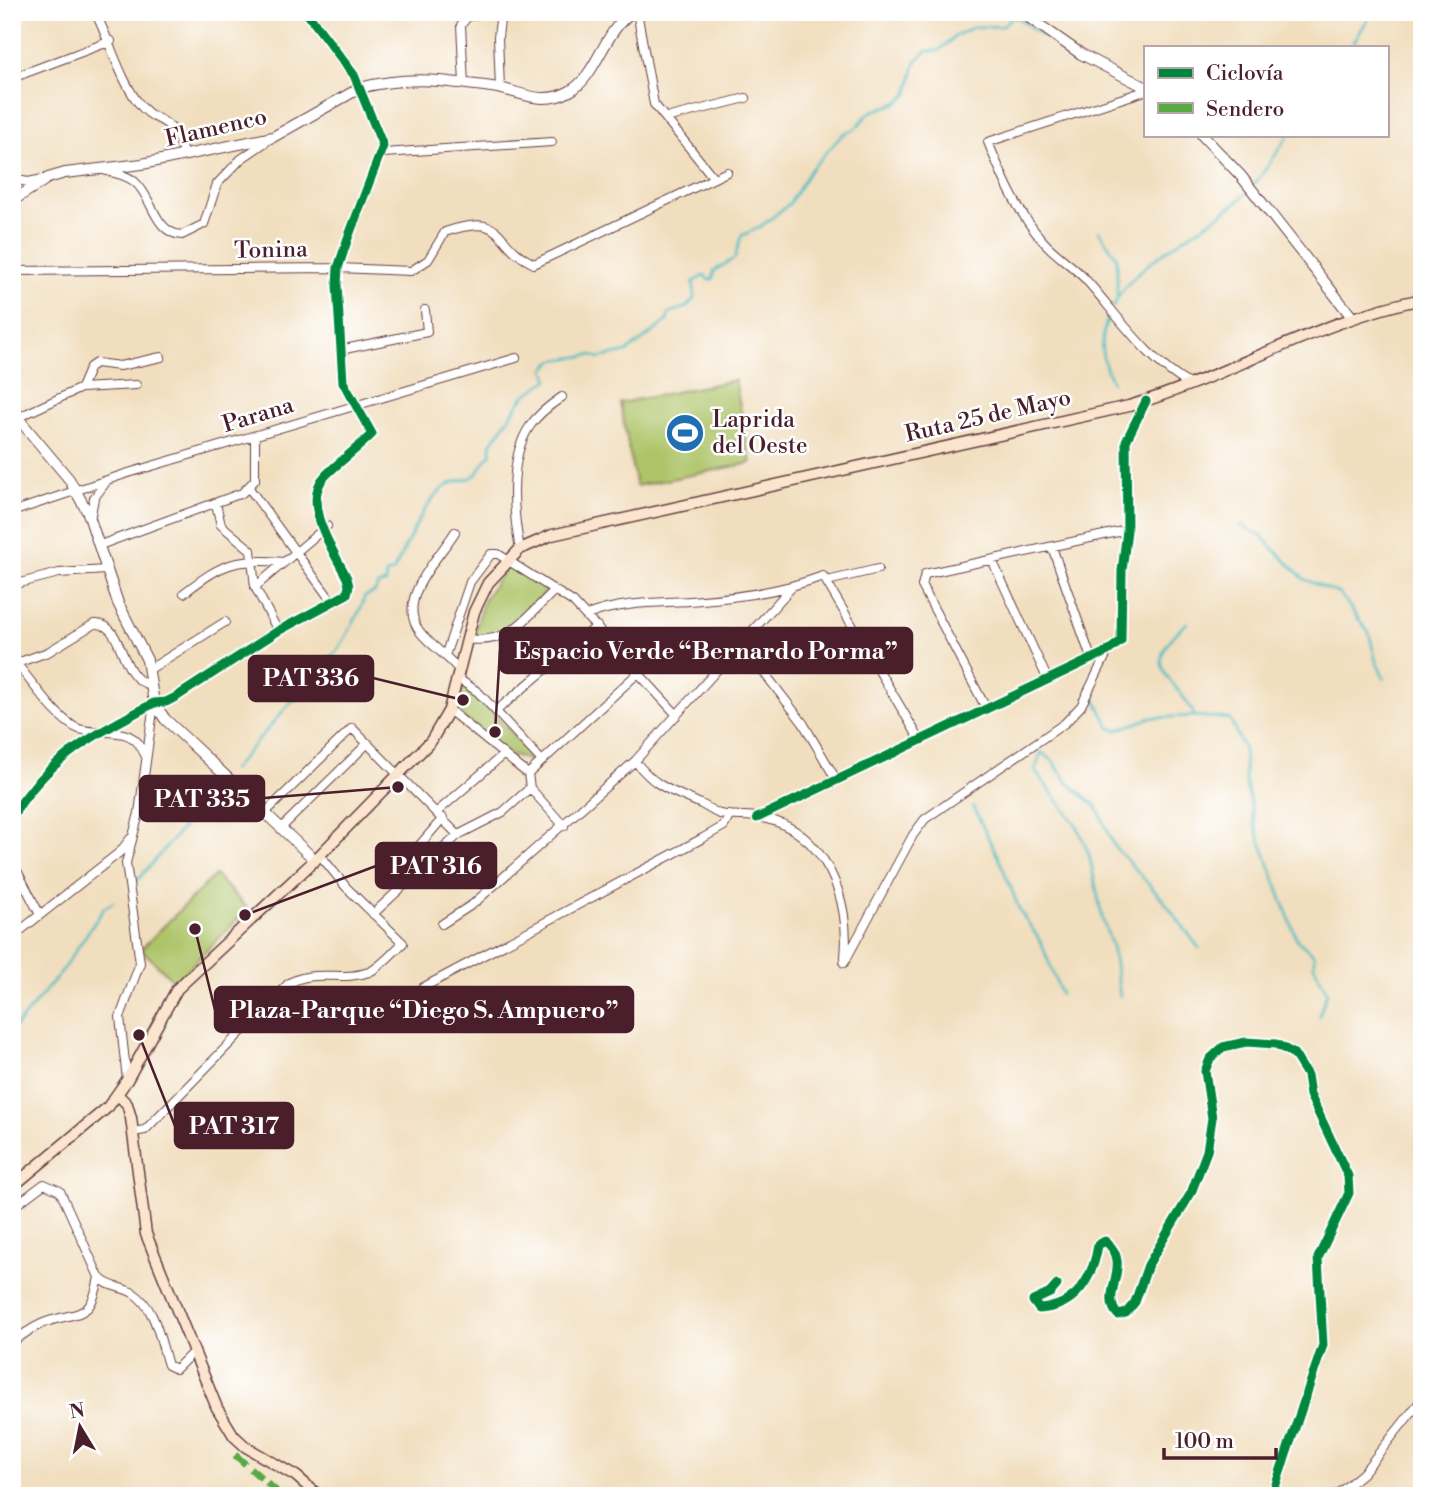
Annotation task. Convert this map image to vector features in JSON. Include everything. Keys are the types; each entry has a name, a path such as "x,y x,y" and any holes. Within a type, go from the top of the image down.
{"main road":[{"name":"Ruta 25 de Mayo","path":"12,1187 93,1121 118,1095 177,989 318,857 401,775 431,741 449,710 467,639 482,595 508,559 520,549 552,536 1146,401 1352,317 1422,299"},
{"path":"118,1095 127,1104 133,1132 146,1234 217,1408 234,1436 256,1454 296,1476 319,1496"}],"street":[{"path":"95,12 137,102 171,125 184,156"},
{"path":"12,817 38,779 88,737 154,703 166,702 176,697 278,631 347,594 349,586 325,527 316,493 321,482 372,434 343,382 338,268 383,153 380,135 360,88 306,12"},
{"path":"464,84 463,19 490,12"},
{"path":"500,88 498,37 501,12"},
{"path":"634,12 651,95 713,177"},
{"name":"Flamenco","path":"12,201 48,178 184,156 274,137 360,88 412,80 500,88 531,98 556,96 570,91 580,83 614,27 634,12"},
{"path":"1021,12 1081,54 1144,88"},
{"path":"12,78 110,41"},
{"path":"1144,89 988,142 1010,189 1035,231 1086,280 1129,331 1174,376 1189,384"},
{"path":"666,118 746,98"},
{"path":"1203,136 1241,176 1352,317"},
{"path":"100,169 137,184 168,231 182,235 204,224 217,184 225,174 274,137"},
{"path":"383,153 552,142"},
{"name":"Tonina","path":"12,271 338,268 411,271 428,260 445,232 480,224 500,233 525,260 539,263 727,172"},
{"path":"12,179 28,182 48,178"},
{"path":"340,350 427,332 425,310"},
{"path":"81,388 90,367 96,363 120,366 161,357"},
{"name":"Parana","path":"12,512 110,479 516,358"},
{"path":"127,1080 120,1017 140,963 125,872 139,813 154,703 150,669 139,640 118,604 100,545 76,490 15,414 81,388 136,385"},
{"path":"520,549 515,492 521,445 529,427 542,412 562,397"},
{"path":"757,818 1108,651 1121,641 1122,571 1128,530 1126,441 1146,401"},
{"path":"100,545 216,504 249,488 257,473 255,436"},
{"path":"90,520 94,498 110,479"},
{"path":"249,488 333,603"},
{"path":"216,504 221,526 251,550 255,587 278,631"},
{"path":"255,587 325,527"},
{"path":"986,708 922,586 925,574 1128,530"},
{"path":"455,532 415,593 410,612 418,629 446,653 458,674 478,691 542,761"},
{"path":"1052,547 1091,658"},
{"path":"446,653 470,582 491,554 508,559 587,615 677,715"},
{"path":"184,593 223,565 253,559 285,562"},
{"path":"992,560 1047,678"},
{"path":"827,581 878,569"},
{"path":"12,585 59,573 106,570"},
{"path":"587,615 611,606 642,601 689,601 791,588 823,576 920,740"},
{"path":"442,924 473,904 635,761 791,588"},
{"path":"467,639 486,641 508,634 555,590"},
{"path":"150,669 225,622"},
{"path":"145,755 139,743 130,735 80,729 65,721 15,660 48,652 94,624 102,623 111,629 138,681 151,685"},
{"path":"496,711 597,626"},
{"path":"742,644 803,723 837,781"},
{"path":"635,761 661,788 717,814 757,818 788,827 816,850 829,868 845,911 848,930 844,963 913,835 925,819 1065,723 1081,706 1108,651"},
{"path":"528,774 638,673"},
{"path":"133,1132 145,1129 288,984 307,975 331,977 372,971 403,943 318,857 281,828 165,719 154,703"},
{"path":"449,710 528,774 530,788 564,826"},
{"path":"265,813 352,728 458,835"},
{"path":"281,828 368,743"},
{"path":"411,855 440,815 504,754"},
{"path":"373,914 458,835 503,812 530,788"},
{"path":"422,988 703,838 724,826 730,815"},
{"path":"12,937 39,913 120,852 132,836"},
{"path":"12,861 39,913"},
{"path":"1057,1285 1050,1293 1033,1301 1039,1309 1051,1308 1081,1290 1095,1267 1098,1245 1105,1241 1115,1255 1118,1271 1110,1297 1111,1308 1118,1315 1126,1313 1135,1302 1148,1265 1191,1193 1207,1151 1212,1118 1205,1071 1210,1059 1223,1047 1246,1042 1276,1044 1294,1054 1307,1075 1310,1095 1348,1176 1349,1193 1318,1258 1323,1345 1272,1496"},
{"path":"12,1208 44,1184 60,1191 99,1277 110,1286 133,1293 149,1308 172,1368 176,1369 193,1352"},
{"path":"12,1342 39,1325 84,1312 95,1297 99,1277"},
{"path":"1335,1496 1363,1473 1422,1399"}],"green space":[{"name":"Laprida del Oeste","path":"735,380 751,463 636,486 620,403"},
{"path":"508,564 551,587 504,632 474,637 483,601"},
{"path":"459,683 476,694 530,754 533,762 508,753 454,710"},
{"path":"215,875 248,909 175,982 141,949"}],"waterway":[{"path":"1060,25 1071,12"},
{"path":"1125,12 1139,18 1147,12"},
{"path":"1352,46 1372,12"},
{"path":"232,770 291,702 315,690 320,665 335,653 342,643 364,597 375,592 378,585 386,583 386,574 393,572 423,512 448,485 477,474 491,455 491,444 524,396 549,380 545,369 554,360 593,355 599,358 627,352 667,321 669,313 687,307 695,297 693,282 705,275 708,280 713,279 714,271 735,258 741,236 760,227 789,204 811,169 843,134 855,129 870,112 897,103 908,94 916,61 927,51 938,51 956,36 974,27 1003,26 1010,18 1018,18 1042,36"},
{"path":"1113,307 1122,291 1150,263 1244,196 1288,136"},
{"path":"1099,231 1117,258 1117,297"},
{"path":"1110,313 1103,332 1102,356 1112,382"},
{"path":"1241,525 1260,535 1304,579 1340,594 1369,633 1376,661 1384,678"},
{"path":"1187,623 1164,650 1164,670 1195,716 1230,719 1244,750 1245,780 1256,829 1297,940 1314,955 1314,966 1327,992 1319,1016"},
{"path":"1095,698 1110,728 1117,730 1150,718 1195,716"},
{"path":"1120,996 1112,946 1103,921 1089,854 1077,826 1035,771 1041,752 1053,761 1068,783 1097,807 1114,846 1164,901 1199,948"},
{"path":"136,882 221,783"},
{"path":"973,807 1001,863 1020,911 1041,942 1061,994"},
{"path":"12,1031 61,972 105,907 114,902"}],"marked path":[{"path":"235,1455 282,1496"}],"cycle path":[{"path":"12,817 41,778 93,737 154,703 166,702 176,697 278,631 347,594 347,578 322,526 316,499 319,486 326,475 372,434 343,382 337,285 338,268 383,146 354,75 306,12"},
{"path":"757,818 1108,651 1121,641 1122,571 1127,530 1126,441 1146,401"},
{"path":"1057,1285 1050,1293 1033,1301 1039,1309 1052,1307 1073,1297 1092,1269 1098,1245 1105,1241 1117,1259 1113,1307 1118,1315 1126,1313 1135,1302 1148,1265 1191,1193 1207,1151 1212,1118 1205,1071 1210,1059 1223,1047 1246,1042 1276,1044 1294,1054 1307,1075 1310,1095 1348,1176 1349,1193 1318,1258 1323,1345 1272,1496"}],"place":[{"name":"Laprida del Oeste","path":"685,433"},
{"name":"PAT 336","path":"463,700"},
{"name":"Espacio Verde “Bernardo Porma”","path":"495,732"},
{"name":"PAT 335","path":"398,787"},
{"name":"PAT 316","path":"245,915"},
{"name":"Plaza-Parque “Diego S. Ampuero”","path":"195,929"},
{"name":"PAT 317","path":"139,1035"}]}
